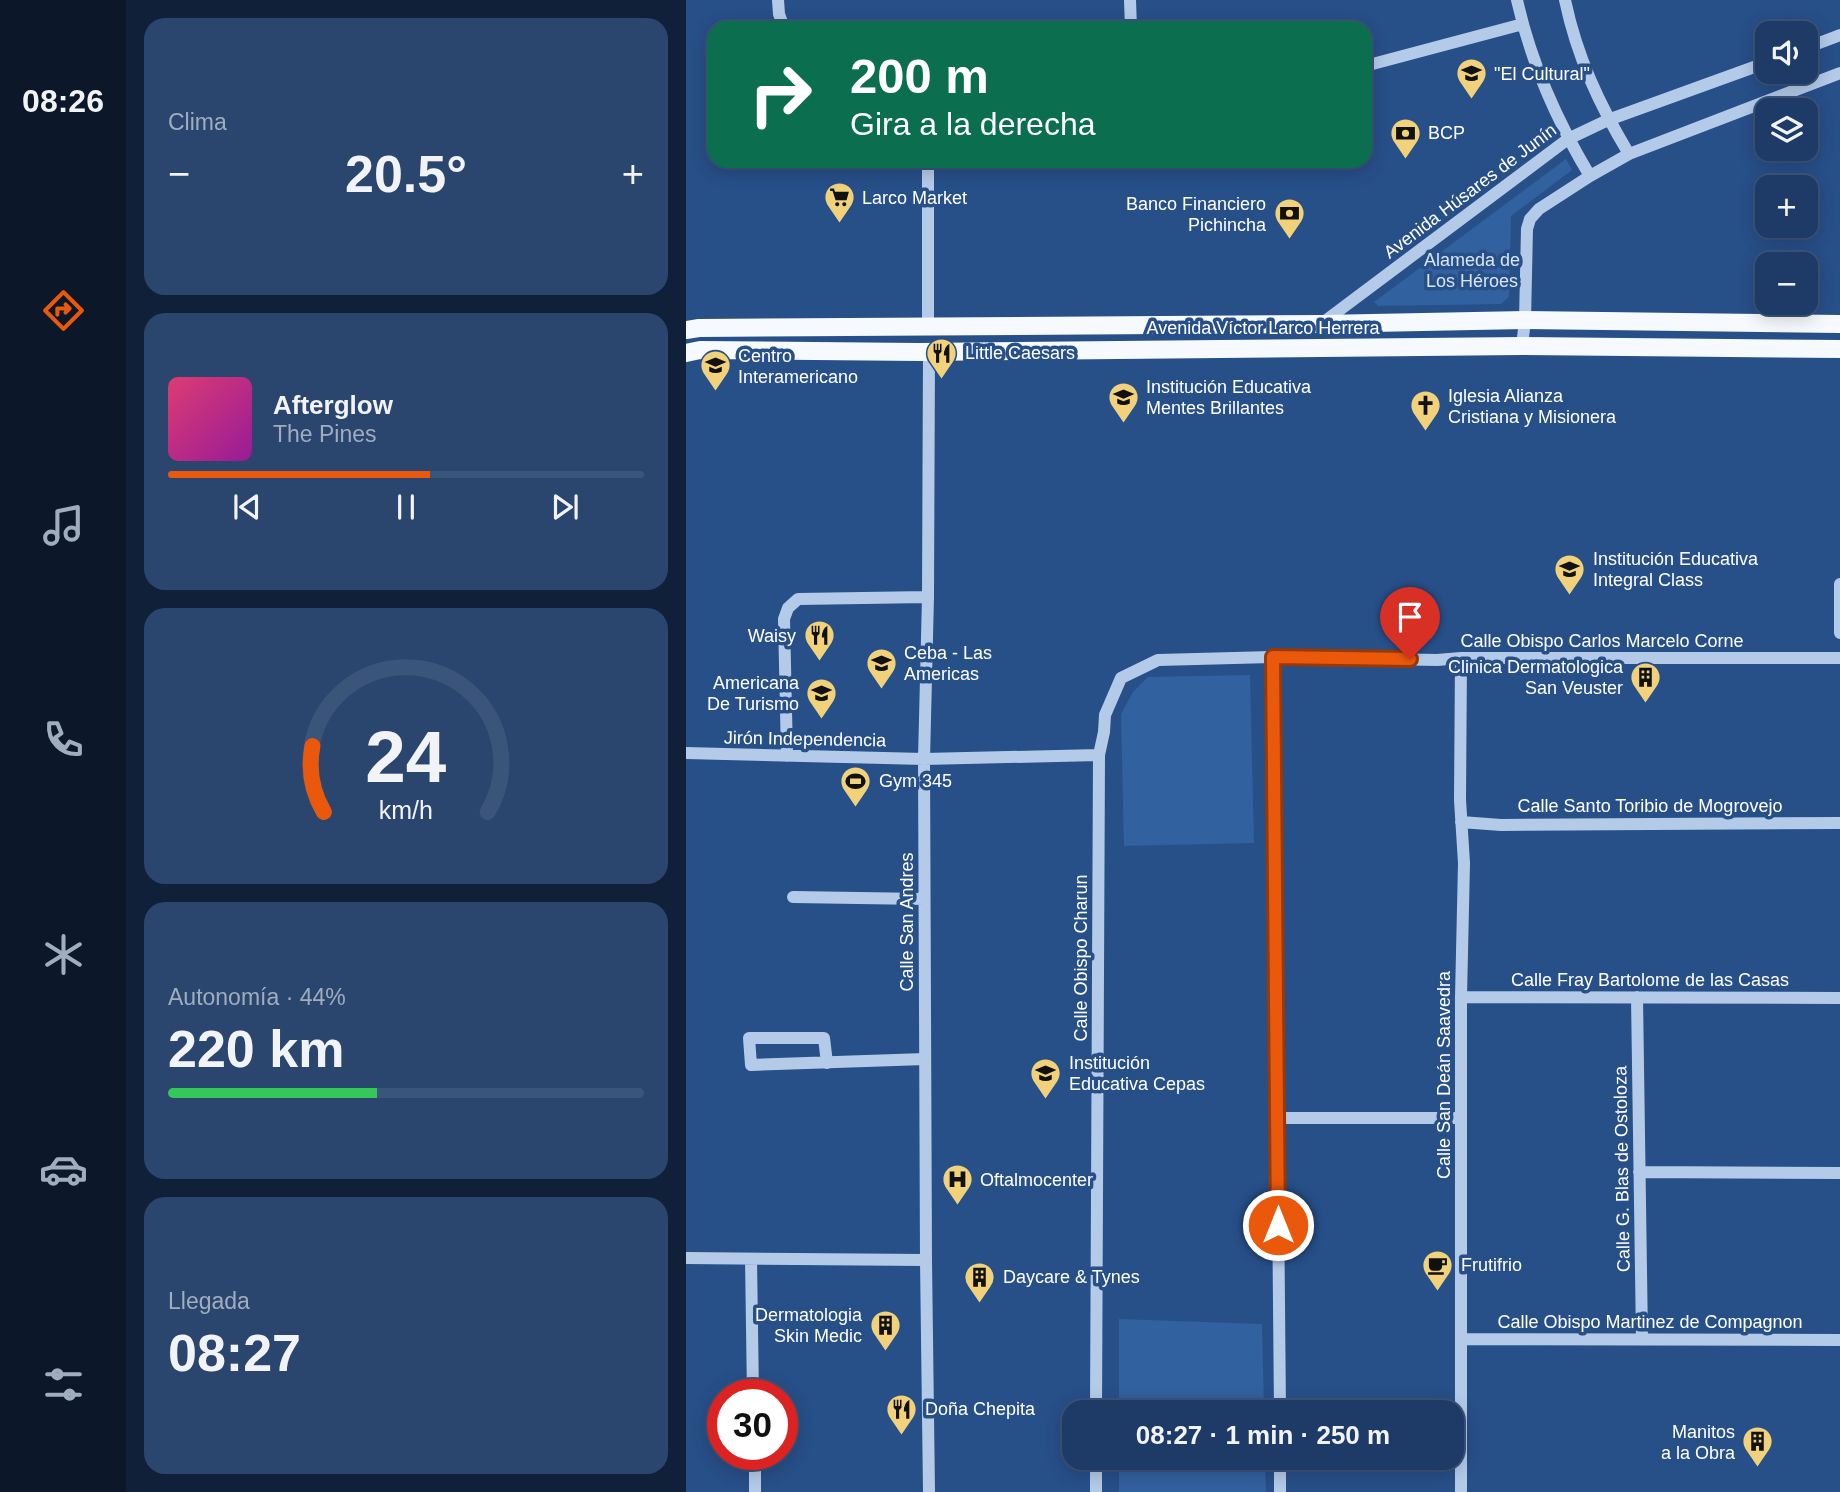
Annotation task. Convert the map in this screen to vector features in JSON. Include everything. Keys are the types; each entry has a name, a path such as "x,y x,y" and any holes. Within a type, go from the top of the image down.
{"main road":[{"name":"Avenida Víctor Larco Herrera","path":"686,330 1525,320 1840,324"},
{"name":"Avenida Víctor Larco Herrera","path":"686,354 700,350 929,351 1522,346 1840,349"}],"street":[{"path":"778,0 782,21"},
{"path":"1130,0 1131,21"},
{"path":"1517,0 1542,83 1568,139 1590,176"},
{"path":"1564,0 1587,77 1608,120 1629,154"},
{"path":"1372,64 1523,24"},
{"path":"1818,43 1840,35"},
{"name":"Avenida Húsares de Junín","path":"1321,324 1568,139 1608,120 1755,67"},
{"path":"1522,346 1527,229 1530,219 1539,209 1629,154 1840,73"},
{"path":"928,168 928,327"},
{"name":"Calle San Andres","path":"929,351 924,759 929,1492"},
{"path":"1840,584 1840,633"},
{"path":"786,755 784,619 788,608 798,599 928,597"},
{"path":"1273,657 1280,1400"},
{"name":"Calle Obispo Carlos Marcelo Corne","path":"1099,755 1105,715 1121,678 1158,660 1273,657 1437,660 1840,658"},
{"name":"Calle San Deán Saavedra","path":"1461,658 1461,822 1464,863 1461,998 1461,1492"},
{"name":"Jirón Independencia","path":"686,753 924,759"},
{"path":"924,759 1099,755"},
{"name":"Calle Obispo Charun","path":"1096,1400 1099,755"},
{"name":"Calle Santo Toribio de Mogrovejo","path":"1461,822 1501,825 1840,823"},
{"path":"793,897 924,899"},
{"name":"Calle Fray Bartolome de las Casas","path":"1461,998 1840,998"},
{"name":"Calle G. Blas de Ostoloza","path":"1637,998 1642,1339"},
{"path":"827,1063 824,1038 749,1038 751,1065 827,1063 925,1059"},
{"path":"1277,1118 1461,1118"},
{"path":"1639,1172 1840,1173"},
{"path":"686,1258 926,1260"},
{"path":"751,1259 753,1379"},
{"name":"Calle Obispo Martinez de Compagnon","path":"1461,1339 1840,1340"},
{"path":"755,1470 755,1492"},
{"path":"1096,1470 1096,1492"},
{"path":"1280,1470 1280,1492"}],"green space":[{"name":"Alameda de Los Héroes","path":"1566,159 1572,170 1511,216 1509,297 1501,304 1378,306 1374,302"},
{"path":"1250,675 1254,843 1124,846 1121,714 1133,692 1148,677"},
{"path":"1119,1319 1262,1324 1264,1400 1119,1400"},
{"path":"1119,1470 1265,1470 1266,1492 1119,1492"}],"place":[{"name":"\"El Cultural\"","path":"1471,101"},
{"name":"BCP","path":"1405,160"},
{"name":"Larco Market","path":"839,225"},
{"name":"Banco Financiero Pichincha","path":"1289,241"},
{"name":"Little Caesars","path":"942,380"},
{"name":"Centro Interamericano","path":"715,393"},
{"name":"Institución Educativa Mentes Brillantes","path":"1123,424"},
{"name":"Iglesia Alianza Cristiana y Misionera","path":"1425,433"},
{"name":"Institución Educativa Integral Class","path":"1570,596"},
{"name":"Waisy","path":"819,663"},
{"name":"Ceba - Las Americas","path":"881,690"},
{"name":"Clinica Dermatologica San Veuster","path":"1646,704"},
{"name":"Americana De Turismo","path":"822,720"},
{"name":"Gym 345","path":"856,808"},
{"name":"Institución Educativa Cepas","path":"1046,1100"},
{"name":"Oftalmocenter","path":"957,1207"},
{"name":"Frutifrio","path":"1438,1292"},
{"name":"Daycare & Tynes","path":"980,1304"},
{"name":"Dermatologia Skin Medic","path":"885,1352"},
{"name":"Doña Chepita","path":"902,1436"},
{"name":"Manitos a la Obra","path":"1758,1469"}],"route":[{"path":"1278,1225 1273,657 1410,659"}]}
